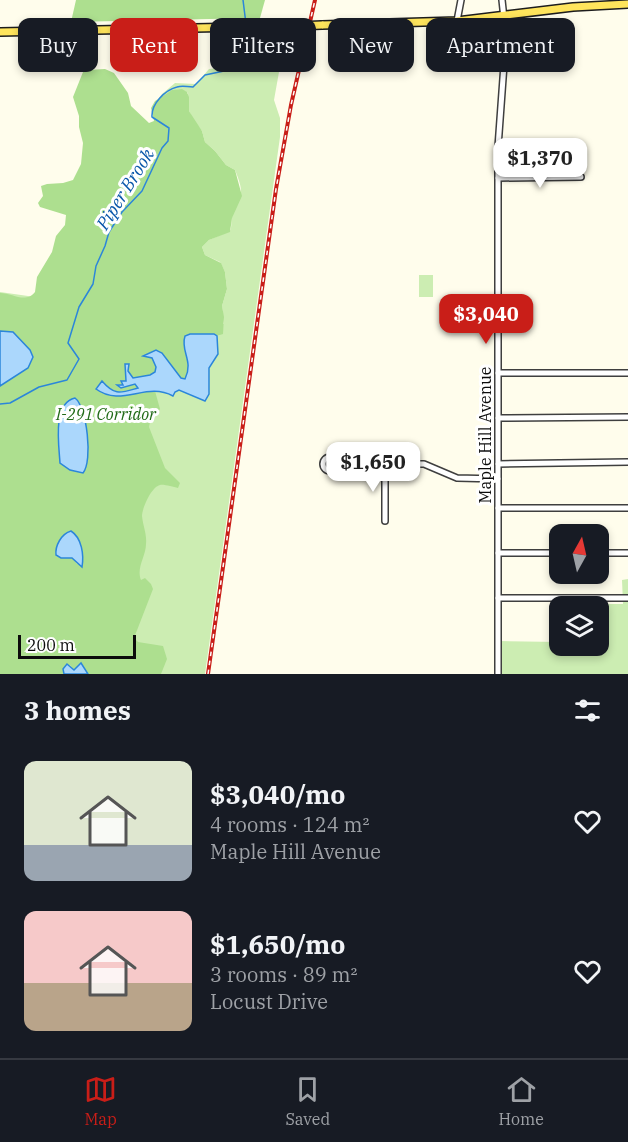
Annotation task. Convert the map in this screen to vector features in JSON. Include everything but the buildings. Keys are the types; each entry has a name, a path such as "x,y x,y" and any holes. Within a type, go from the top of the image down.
{"main road":[{"path":"485,18 573,7 628,4"},
{"path":"0,32 426,22"}],"street":[{"path":"458,18 461,0"},
{"name":"Maple Hill Avenue","path":"498,674 498,147 506,37 502,0"},
{"path":"498,178 581,177"},
{"path":"498,373 628,373"},
{"path":"498,418 628,417"},
{"path":"498,464 628,462"},
{"path":"338,464 424,464 457,478 498,478"},
{"path":"385,464 385,521"},
{"path":"498,508 628,508"},
{"path":"498,553 549,553"},
{"path":"609,554 628,554"},
{"path":"498,598 628,598"}],"green space":[{"path":"76,0 265,0 260,18 110,18 110,21 98,21 98,18 72,18"},
{"name":"I-291 Corridor","path":"98,69 105,69 114,73 128,93 131,106 149,123 154,121 151,108 155,101 172,90 182,89 187,92 189,111 202,131 205,142 226,165 235,170 242,196 232,218 230,232 209,240 202,247 205,255 221,263 225,272 227,289 222,306 223,334 185,336 184,347 188,367 185,379 181,378 160,351 156,350 143,356 152,358 156,367 155,372 151,375 133,378 128,371 129,364 125,364 126,381 122,381 123,385 117,384 121,388 135,384 138,388 115,391 101,382 96,388 103,393 117,396 155,391 160,409 149,427 165,468 180,483 178,488 160,485 153,490 142,516 146,548 140,566 140,576 141,580 145,578 151,584 153,589 134,638 138,642 163,646 167,659 161,674 88,674 81,663 74,670 70,665 63,672 64,674 0,674 0,386 28,368 33,357 30,350 13,332 0,331 0,293 23,298 35,292 37,277 52,252 56,236 65,225 66,215 40,207 38,203 43,196 41,186 73,180 81,164 83,143 79,116 73,97 83,72 98,72","holes":["69,399 82,413 88,443 86,468 83,473 70,470 61,464 58,439 61,413","69,531 80,542 82,565 77,564 72,558 56,556 59,542"]},
{"name":"I-291 Corridor","path":"209,69 210,72 279,72 274,100 280,118 280,137 205,674 0,674 0,292 224,324 222,306 227,289 225,272 220,262 205,255 202,247 209,240 230,231 232,217 241,195 240,185 235,170 226,165 205,142 202,131 189,111 188,93 176,90 158,99 175,83 196,84"},
{"path":"419,275 433,275 433,297 419,297"},
{"path":"628,579 628,674 499,674 500,641 549,642 549,656 609,656 609,604 623,604 622,580"}],"water":[{"path":"0,331 13,332 30,350 33,357 28,368 0,386"},
{"path":"190,334 217,336 218,354 209,368 209,394 205,401 179,390 173,396 153,391 115,396 96,389 102,381 118,392 138,388 135,384 121,388 117,385 123,385 121,381 126,381 125,364 129,364 128,371 133,378 150,375 155,372 156,367 152,358 143,356 156,350 162,353 181,378 185,379 188,361 184,341 185,336"},
{"path":"75,398 83,412 87,434 88,457 83,473 70,470 60,463 58,426 60,416 68,402"},
{"path":"71,531 78,538 81,547 82,567 72,558 61,558 56,555 59,541"},
{"path":"81,663 88,674 64,674 63,669 67,664 74,670"}],"waterway":[{"name":"Piper Brook","path":"243,0 245,18"},
{"name":"Piper Brook","path":"0,404 10,403 39,387 67,380 79,359 68,343 79,307 93,284 96,266 109,232 122,212 142,191 162,148 168,141 169,128 152,117 154,107 160,98 172,89 181,86 193,87 205,75 219,72"}],"railway":[{"path":"208,674 276,189 291,105 315,0"}]}
